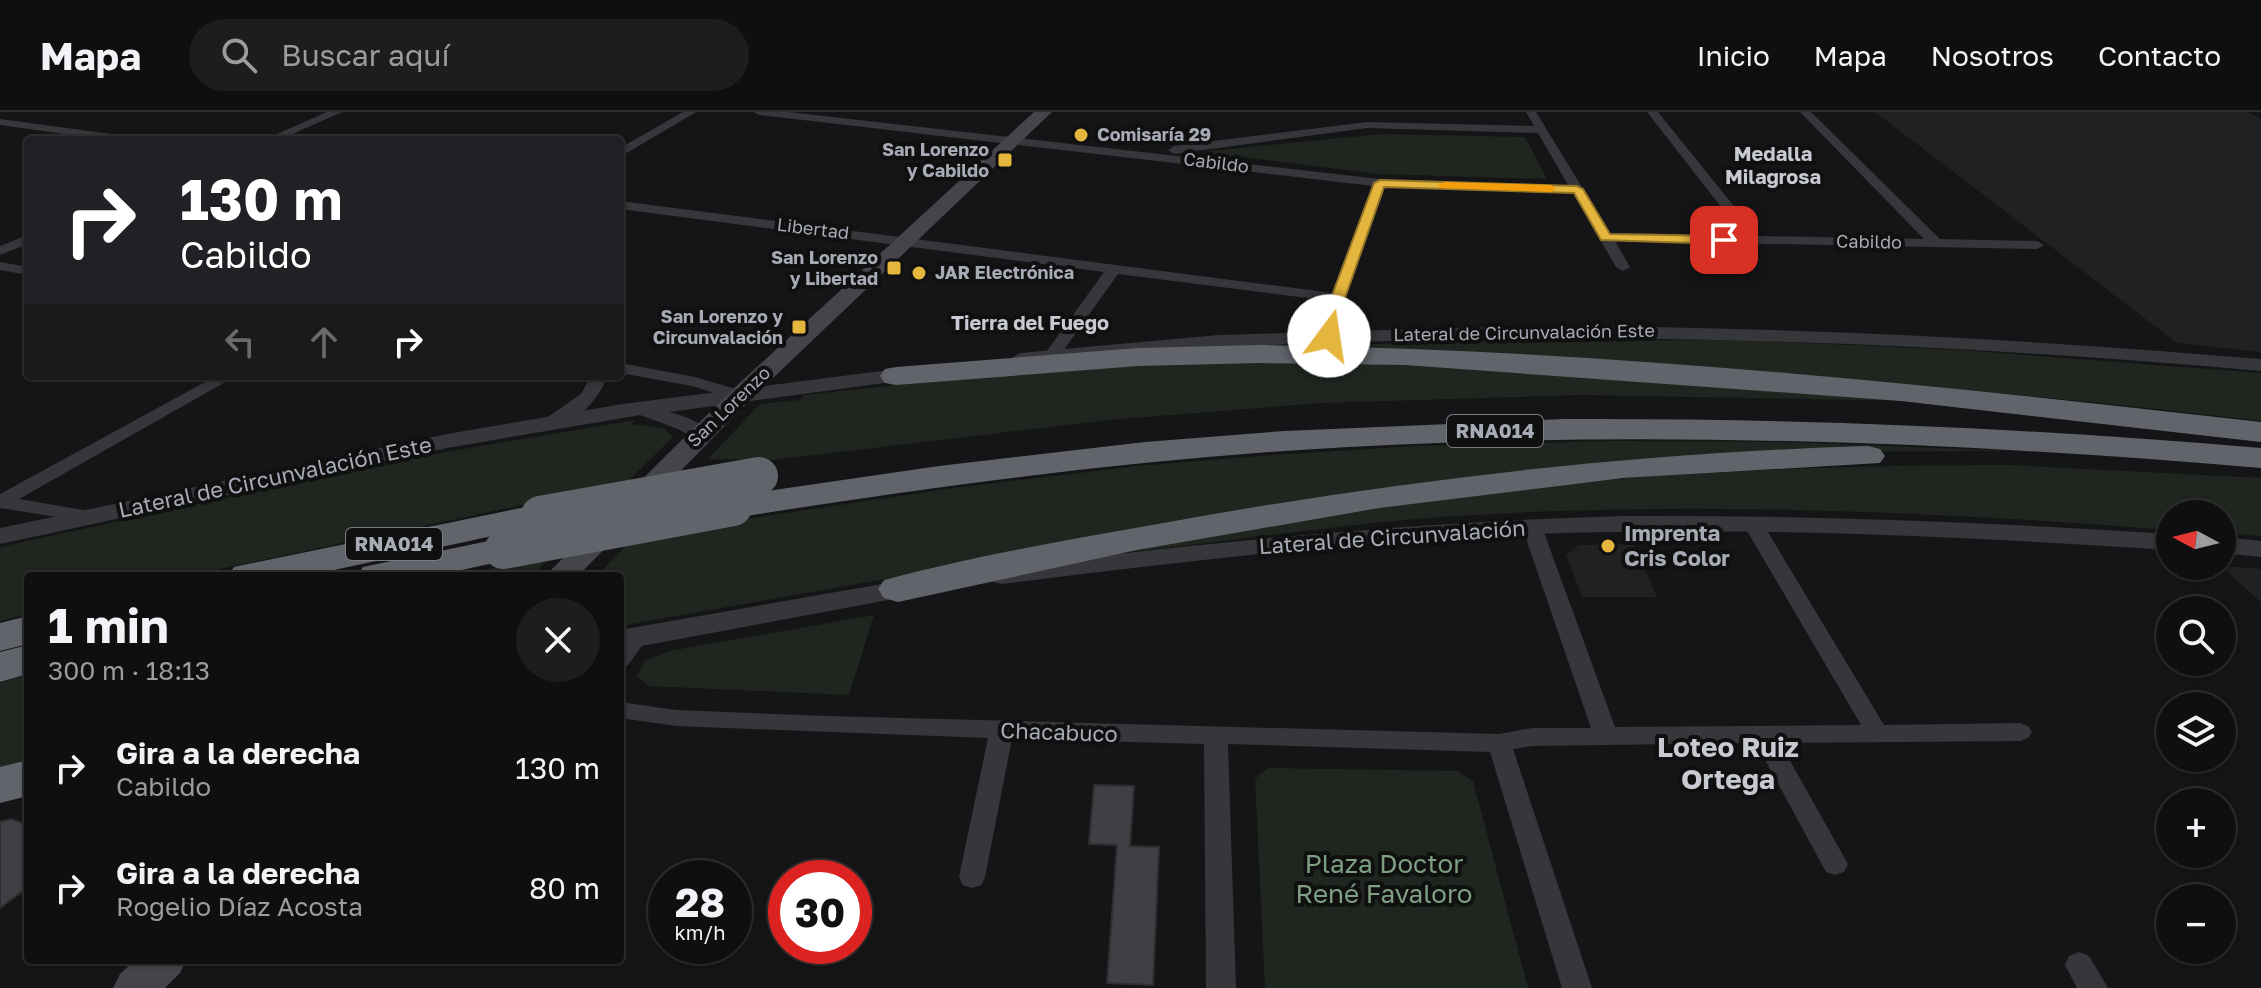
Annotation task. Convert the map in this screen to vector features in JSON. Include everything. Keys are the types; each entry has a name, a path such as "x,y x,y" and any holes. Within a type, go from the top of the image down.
{"highway":[{"path":"896,376 1100,358 1258,354 1405,356 1901,391 2261,434"},
{"name":"RNA014","path":"267,572 540,515 759,476 961,448 1147,428 1467,409 1620,406 1829,409 2261,434"},
{"name":"RNA014","path":"396,572 733,507 947,475 1118,455 1306,440 1457,432 1639,429 1841,431 2098,445 2261,458"},
{"path":"898,589 1070,551 1387,497 1635,467 1727,460 1929,456 2111,459 2261,468"},
{"path":"0,637 24,631"},
{"path":"0,667 24,660"},
{"path":"0,785 24,779"}],"main road":[{"name":"San Lorenzo","path":"564,572 740,396 1044,112"},
{"path":"135,988 161,964"}],"street":[{"path":"279,136 337,112"},
{"path":"624,151 691,112"},
{"name":"Cabildo","path":"759,112 1380,183 1577,189"},
{"path":"1363,112 1367,125"},
{"path":"1531,112 1623,267"},
{"path":"1652,112 1754,240"},
{"path":"1805,112 1937,244"},
{"path":"0,122 103,136"},
{"path":"1143,154 1367,125 1542,130"},
{"path":"1329,336 1338,298 1380,183"},
{"name":"Libertad","path":"624,206 1338,298"},
{"name":"Cabildo","path":"1606,237 2037,245"},
{"path":"0,251 24,241"},
{"path":"0,266 24,270"},
{"path":"1052,355 1113,270"},
{"name":"Lateral de Circunvalación Este","path":"0,536 344,461 551,423 1052,355 1329,336 1558,332 1782,334 2072,349 2261,365"},
{"path":"783,356 788,367 800,375 850,380"},
{"path":"624,369 695,382 740,396"},
{"path":"0,502 221,380"},
{"name":"Lateral de Circunvalación Este","path":"551,423 583,401 597,386 598,380"},
{"path":"623,411 666,416 686,424 701,435"},
{"path":"0,502 88,516"},
{"path":"1753,524 1878,734"},
{"name":"Lateral de Circunvalación","path":"629,638 898,589 1258,545 1392,534 1532,527 1753,524 1952,529 2156,541"},
{"path":"1532,527 1606,736"},
{"path":"2236,546 2261,549"},
{"name":"Chacabuco","path":"624,710 707,719 1002,730 1499,743 1532,737 2020,732"},
{"path":"972,877 1002,730"},
{"path":"1763,735 1835,864"},
{"path":"1216,736 1221,988"},
{"path":"1499,743 1577,988"},
{"path":"0,802 24,794"}],"shaded area":[{"path":"1875,112 2247,112 2261,119 2261,352 2177,343"},
{"path":"1634,544 1657,597 1582,597 1566,555 1579,545"},
{"path":"2236,567 2261,569 2261,602 2236,580"}],"green space":[{"path":"1381,134 1525,137 1547,179 1379,174 1200,152"},
{"path":"1740,340 1961,350 2261,373 2261,421 2035,396 1807,376 1524,356 1304,346 1486,341"},
{"path":"1382,359 1915,401 1580,395 1321,403 1108,420 773,460 708,459 760,404 800,400 805,395 1084,364"},
{"path":"635,420 632,424 664,428 673,437 626,483 206,572 24,572 24,615 0,621 0,547 405,459"},
{"path":"1611,441 1788,442 2013,451 1812,452 1134,535 624,625 624,572 601,572 630,541 719,523 954,488 1137,466 1416,446"},
{"path":"2009,465 2261,478 2261,536 2236,534 2236,500 2156,500 2156,529 1822,510 1648,509 1420,519 1046,560 1368,508 1497,491 1673,475"},
{"path":"550,558 535,572 474,572"},
{"path":"874,615 849,695 649,686 637,676 645,661 669,651"},
{"path":"24,676 24,771 0,777 0,683"},
{"name":"Plaza Doctor René Favaloro","path":"1268,768 1457,771 1473,781 1528,988 1265,988 1255,779"}],"building":[{"path":"1094,785 1134,786 1130,846 1159,847 1153,985 1107,983 1117,845 1089,844"},
{"path":"11,819 24,824 24,890 0,908 0,822"}],"slow traffic":[{"path":"1444,185 1551,189"}],"place":[{"name":"Comisaría 29","path":"1081,135"},
{"name":"San Lorenzo y Cabildo","path":"1005,160"},
{"name":"San Lorenzo y Libertad","path":"894,268"},
{"name":"JAR Electrónica","path":"919,273"},
{"name":"San Lorenzo y Circunvalación","path":"799,327"},
{"name":"Imprenta Cris Color","path":"1608,546"}],"district":[{"name":"Medalla Milagrosa","path":"1773,166"},
{"name":"Tierra del Fuego","path":"1030,323"},
{"name":"Loteo Ruiz Ortega","path":"1728,763"}],"route":[{"path":"1329,336 1338,298 1380,183 1577,189 1606,237 1724,240"}]}
